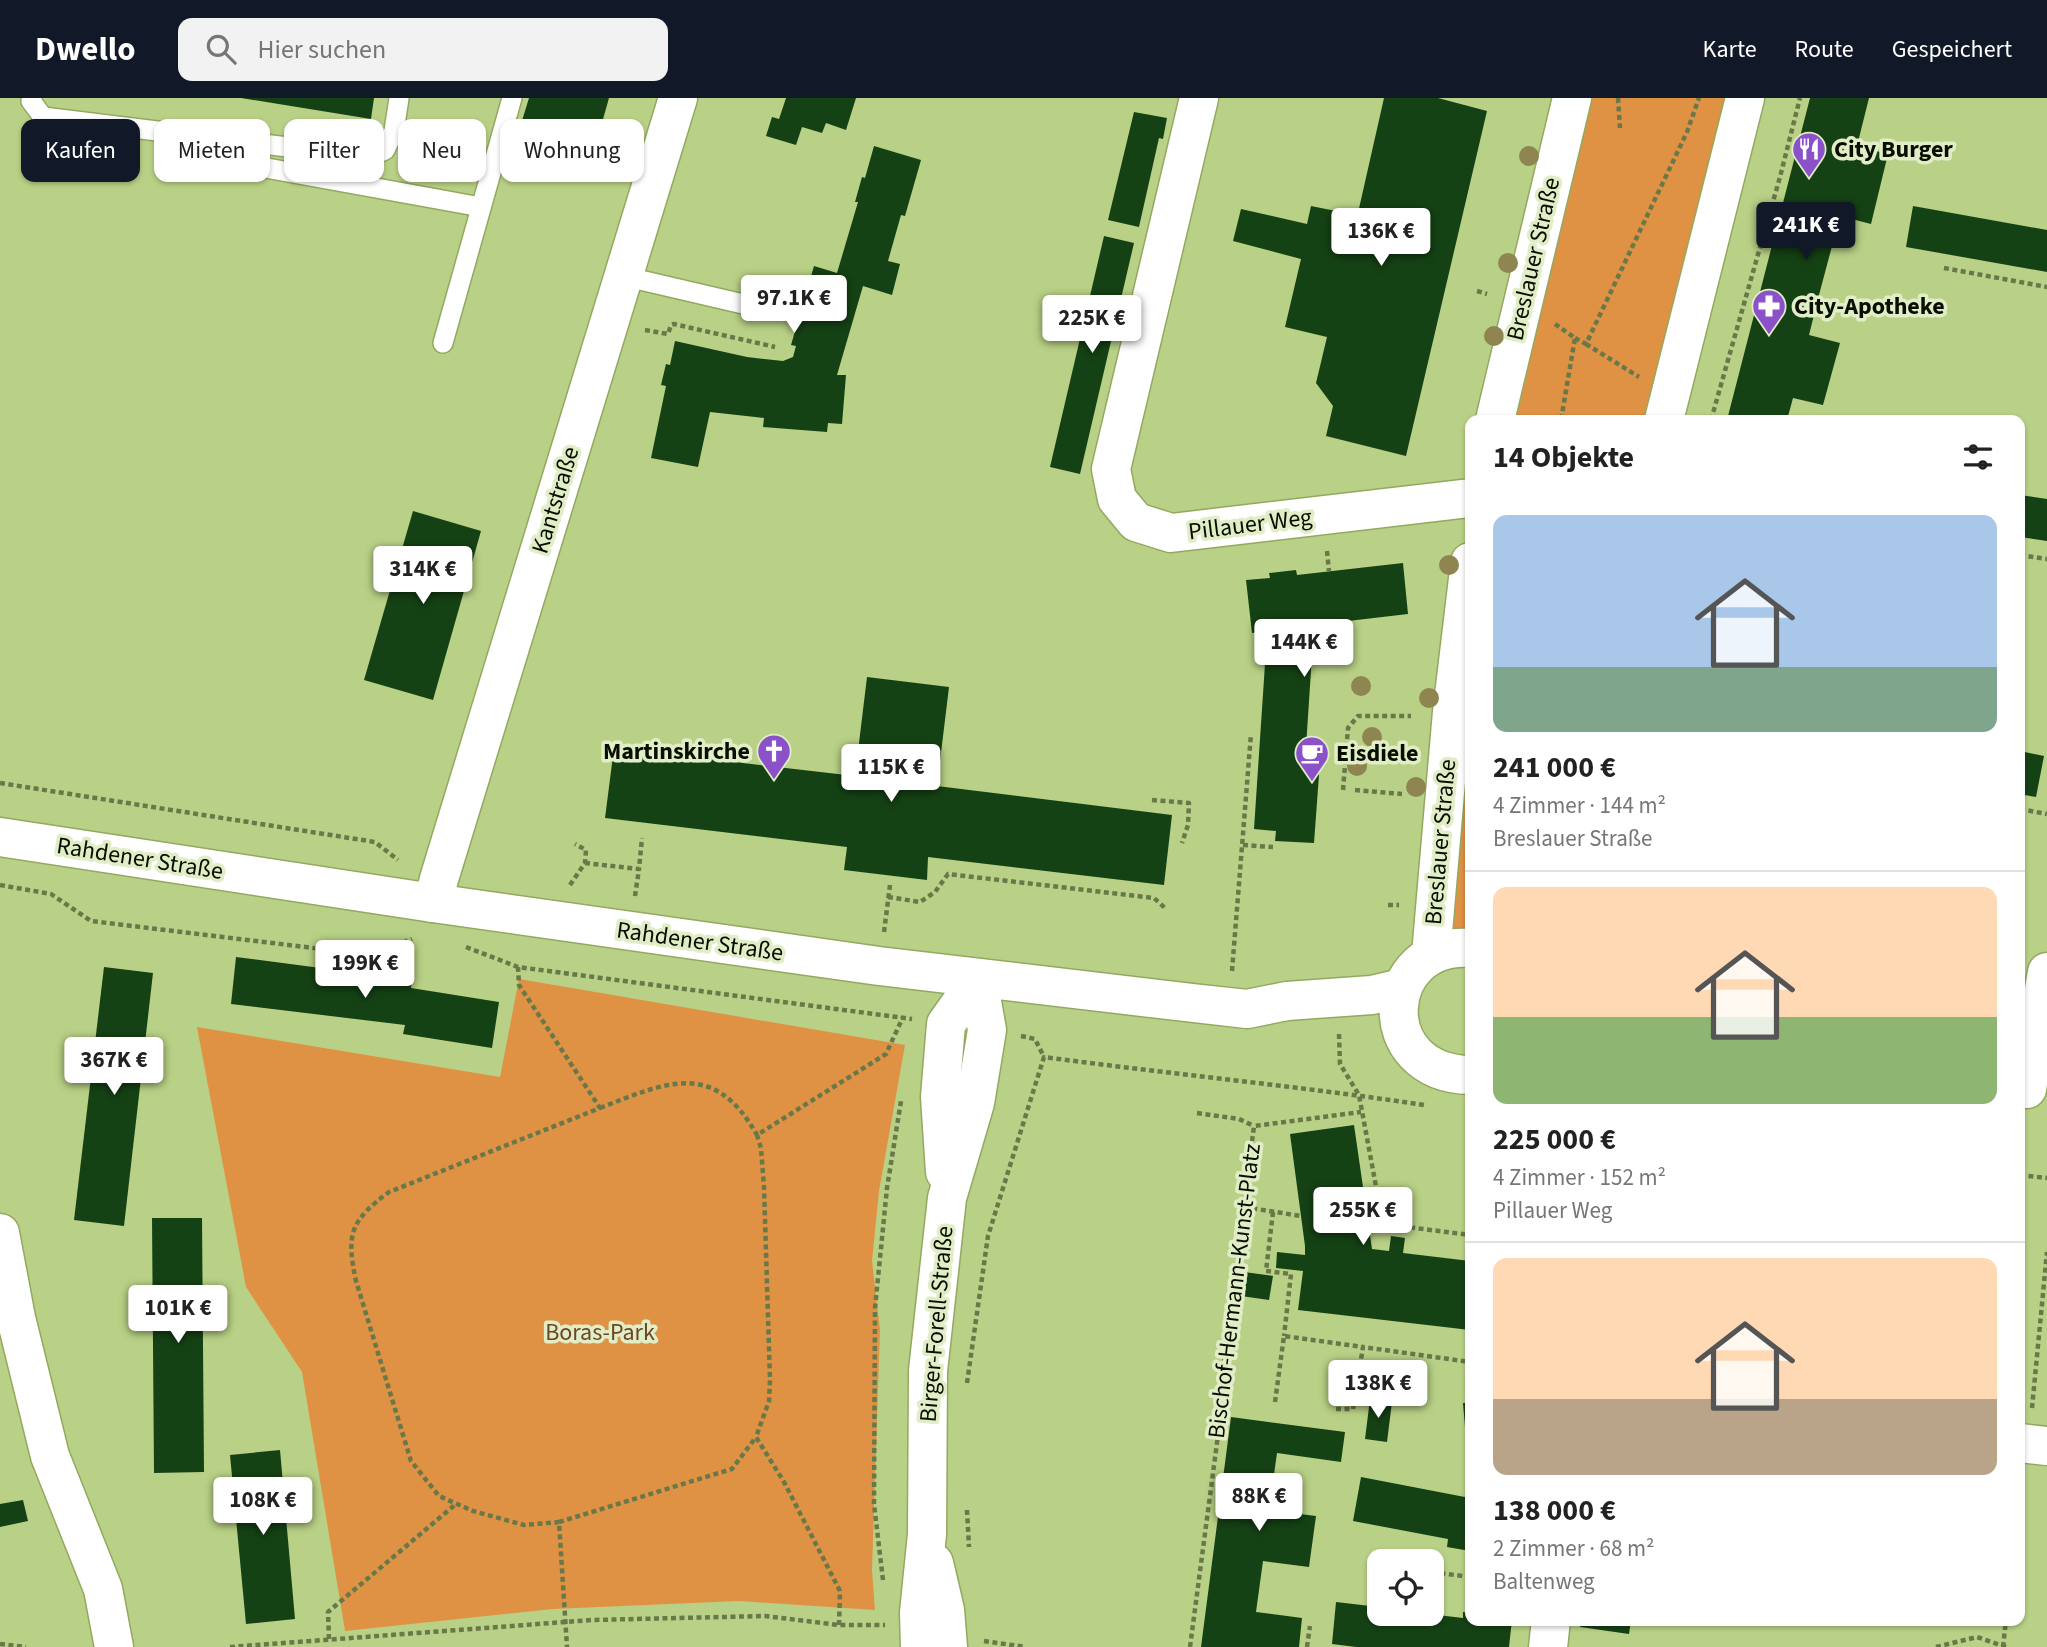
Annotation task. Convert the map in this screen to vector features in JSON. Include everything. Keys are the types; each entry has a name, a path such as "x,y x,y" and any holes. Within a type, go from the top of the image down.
{"street":[{"name":"Kantstraße","path":"436,891 678,98"},
{"name":"Pillauer Weg","path":"1199,98 1111,469 1117,499 1136,522 1171,533 1465,499"},
{"name":"Breslauer Straße","path":"1496,415 1572,98"},
{"path":"1665,415 1745,98"},
{"name":"Breslauer Straße","path":"1431,955 1451,726 1465,605"},
{"name":"Rahdener Straße","path":"0,836 436,891 978,979 1246,990 1287,1001 1342,999 1402,988"},
{"path":"1465,948 1454,947 1431,955 1414,969 1402,988 1398,1011 1402,1034 1413,1054 1430,1067 1450,1075 1465,1075"},
{"path":"2031,1089 2047,972"},
{"path":"946,1024 978,979"},
{"name":"Birger-Forell-Straße","path":"920,1647 919,1613 927,1534 928,1371 947,1198 975,1103 987,1030 978,979"},
{"name":"Birger-Forell-Straße","path":"946,1024 940,1097 947,1198"},
{"path":"0,1233 16,1318 50,1456 103,1589 114,1647"},
{"name":"Birger-Forell-Straße","path":"927,1534 946,1611 948,1647"},
{"path":"103,1589 141,1647"},
{"path":"1548,1647 1550,1626"}],"lane":[{"path":"32,98 31,102 43,117 154,131"},
{"path":"270,145 369,157 385,150 394,131 399,98"},
{"path":"443,343 512,98"},
{"path":"270,169 481,207"},
{"path":"623,276 757,307"}],"path":[{"path":"1618,98 1620,128"},
{"path":"1576,338 1586,344 1687,132 1699,98"},
{"path":"1712,415 1800,98"},
{"path":"1944,268 2047,287"},
{"path":"633,328 668,334 674,324 775,347"},
{"path":"2025,556 2047,559"},
{"path":"1343,790 1348,728 1358,716 1411,716"},
{"path":"1246,990 1232,971 1251,734"},
{"path":"0,783 375,842 436,891"},
{"path":"1354,790 1402,794"},
{"path":"1152,800 1189,803 1188,825 1182,842"},
{"path":"2025,810 2047,814"},
{"path":"635,892 642,838"},
{"path":"567,896 570,885 585,863 586,850 575,844"},
{"path":"1243,845 1273,847"},
{"path":"585,863 639,869"},
{"path":"888,897 920,902 935,892 948,874 1154,898 1165,908"},
{"path":"0,885 51,894 91,921 371,955 412,939 425,941"},
{"path":"885,922 890,885"},
{"path":"884,931 895,932"},
{"path":"466,947 518,967 946,1024"},
{"path":"518,967 519,985 600,1108"},
{"path":"1220,970 1232,971"},
{"path":"1342,999 1338,1046 1340,1064 1359,1095 1383,1224"},
{"path":"902,1017 905,1029"},
{"path":"757,1135 886,1054 902,1017"},
{"path":"967,1385 988,1236 1044,1057 1035,1039 987,1030"},
{"path":"1044,1057 1216,1080 1359,1095 1433,1107"},
{"path":"686,1082 700,1084 730,1098 744,1113 757,1135 761,1148 764,1187 769,1401 756,1437 732,1469 559,1522 524,1525 472,1511 439,1496 411,1461 356,1281 350,1254 352,1230 367,1209 389,1192 600,1108 662,1086 686,1082"},
{"path":"884,1585 874,1504 875,1308 887,1188 902,1093"},
{"name":"Bischof-Hermann-Kunst-Platz","path":"1190,1647 1254,1126 1361,1112"},
{"path":"1197,1113 1239,1119 1254,1126"},
{"path":"2025,1176 2047,1178"},
{"path":"1244,1207 1301,1216"},
{"path":"1273,1212 1266,1271 1292,1275 1275,1402"},
{"path":"1368,1222 1465,1234"},
{"path":"2032,1444 2047,1251"},
{"path":"1284,1336 1465,1361"},
{"path":"1336,1409 1353,1409 1363,1347"},
{"path":"756,1437 784,1482 841,1591 839,1625"},
{"path":"330,1639 328,1612 457,1503"},
{"path":"967,1505 969,1558"},
{"path":"559,1522 567,1647"},
{"path":"1444,1574 1465,1576"},
{"path":"230,1647 565,1621 765,1616 839,1625 889,1625 887,1612"},
{"path":"1307,1647 1310,1626"},
{"path":"1936,1647 1977,1637 2004,1646 2006,1626"},
{"path":"0,1644 26,1647"}],"green space":[{"path":"1581,98 1731,98 1647,415 1509,415"},
{"path":"1465,725 1465,931 1444,928"},
{"name":"Boras-Park","path":"519,979 905,1045 879,1191 872,1261 880,1330 872,1570 875,1610 739,1601 553,1609 345,1631 302,1372 246,1287 197,1027 500,1077"}],"building":[{"path":"241,98 374,98 371,119"},
{"path":"529,98 609,98 603,119 523,119"},
{"path":"786,98 856,98 846,130 826,123 822,133 802,127 796,145 766,136 772,117 779,119"},
{"path":"1384,98 1438,98 1487,111 1406,456 1326,436 1333,406 1316,383 1327,337 1285,327 1301,259 1233,241 1241,209 1307,224 1311,206 1346,213 1341,232 1353,235"},
{"path":"1810,98 1869,98 1857,146 1888,154 1871,224 1840,216 1819,295 1809,335 1840,343 1823,405 1793,398 1788,415 1728,415"},
{"path":"1134,112 1167,118 1163,139 1159,138 1139,227 1108,220"},
{"path":"874,146 921,160 905,216 901,215 888,261 900,264 892,295 863,286 837,375 846,375 842,424 828,423 827,432 763,427 764,418 710,412 698,467 651,458 666,386 661,385 666,364 670,365 675,341 747,357 783,361 793,357 796,346 791,345 814,266 837,273 858,202 855,202 862,177 865,178"},
{"path":"1913,206 2047,230 2047,272 1906,247"},
{"path":"1104,236 1134,243 1080,474 1050,467"},
{"path":"2025,496 2047,499 2047,541 2025,538"},
{"path":"413,511 481,531 433,700 364,680"},
{"path":"1403,563 1408,614 1314,625 1306,747 1321,748 1314,843 1275,841 1276,831 1254,829 1265,664 1272,665 1274,630 1252,633 1246,580 1270,578 1269,573 1296,570 1297,575"},
{"name":"Martinskirche","path":"867,677 949,687 937,786 1172,815 1164,885 928,857 927,880 844,870 847,847 605,818 614,748 855,776"},
{"path":"2025,752 2044,756 2036,797 2025,795"},
{"path":"236,957 412,980 411,988 499,1002 492,1048 403,1034 405,1025 231,1004"},
{"path":"104,967 153,973 124,1226 74,1220"},
{"path":"1354,1125 1372,1249 1389,1251 1391,1236 1405,1238 1403,1253 1465,1260 1465,1329 1298,1310 1303,1271 1276,1268 1277,1252 1305,1255 1290,1134"},
{"path":"152,1218 202,1218 204,1472 154,1473"},
{"path":"1244,1272 1273,1276 1269,1300 1241,1296"},
{"path":"1370,1399 1392,1402 1387,1442 1365,1439"},
{"path":"1231,1417 1345,1432 1341,1462 1277,1453 1269,1510 1316,1516 1309,1567 1263,1561 1256,1612 1302,1618 1299,1647 1201,1647"},
{"path":"280,1450 295,1619 246,1624 230,1455"},
{"path":"1361,1477 1465,1497 1465,1550 1447,1547 1448,1539 1353,1521"},
{"path":"23,1500 28,1521 0,1527 0,1504"},
{"path":"1336,1602 1367,1606 1367,1626 1444,1626 1444,1616 1463,1618 1463,1612 1465,1626 1511,1626 1509,1647 1356,1647 1332,1644"},
{"path":"1580,1626 1630,1626 1629,1634"}],"place":[{"name":"City Burger","path":"1809,179"},
{"name":"City-Apotheke","path":"1769,336"},
{"name":"Martinskirche","path":"774,781"},
{"name":"Eisdiele","path":"1312,783"}]}
